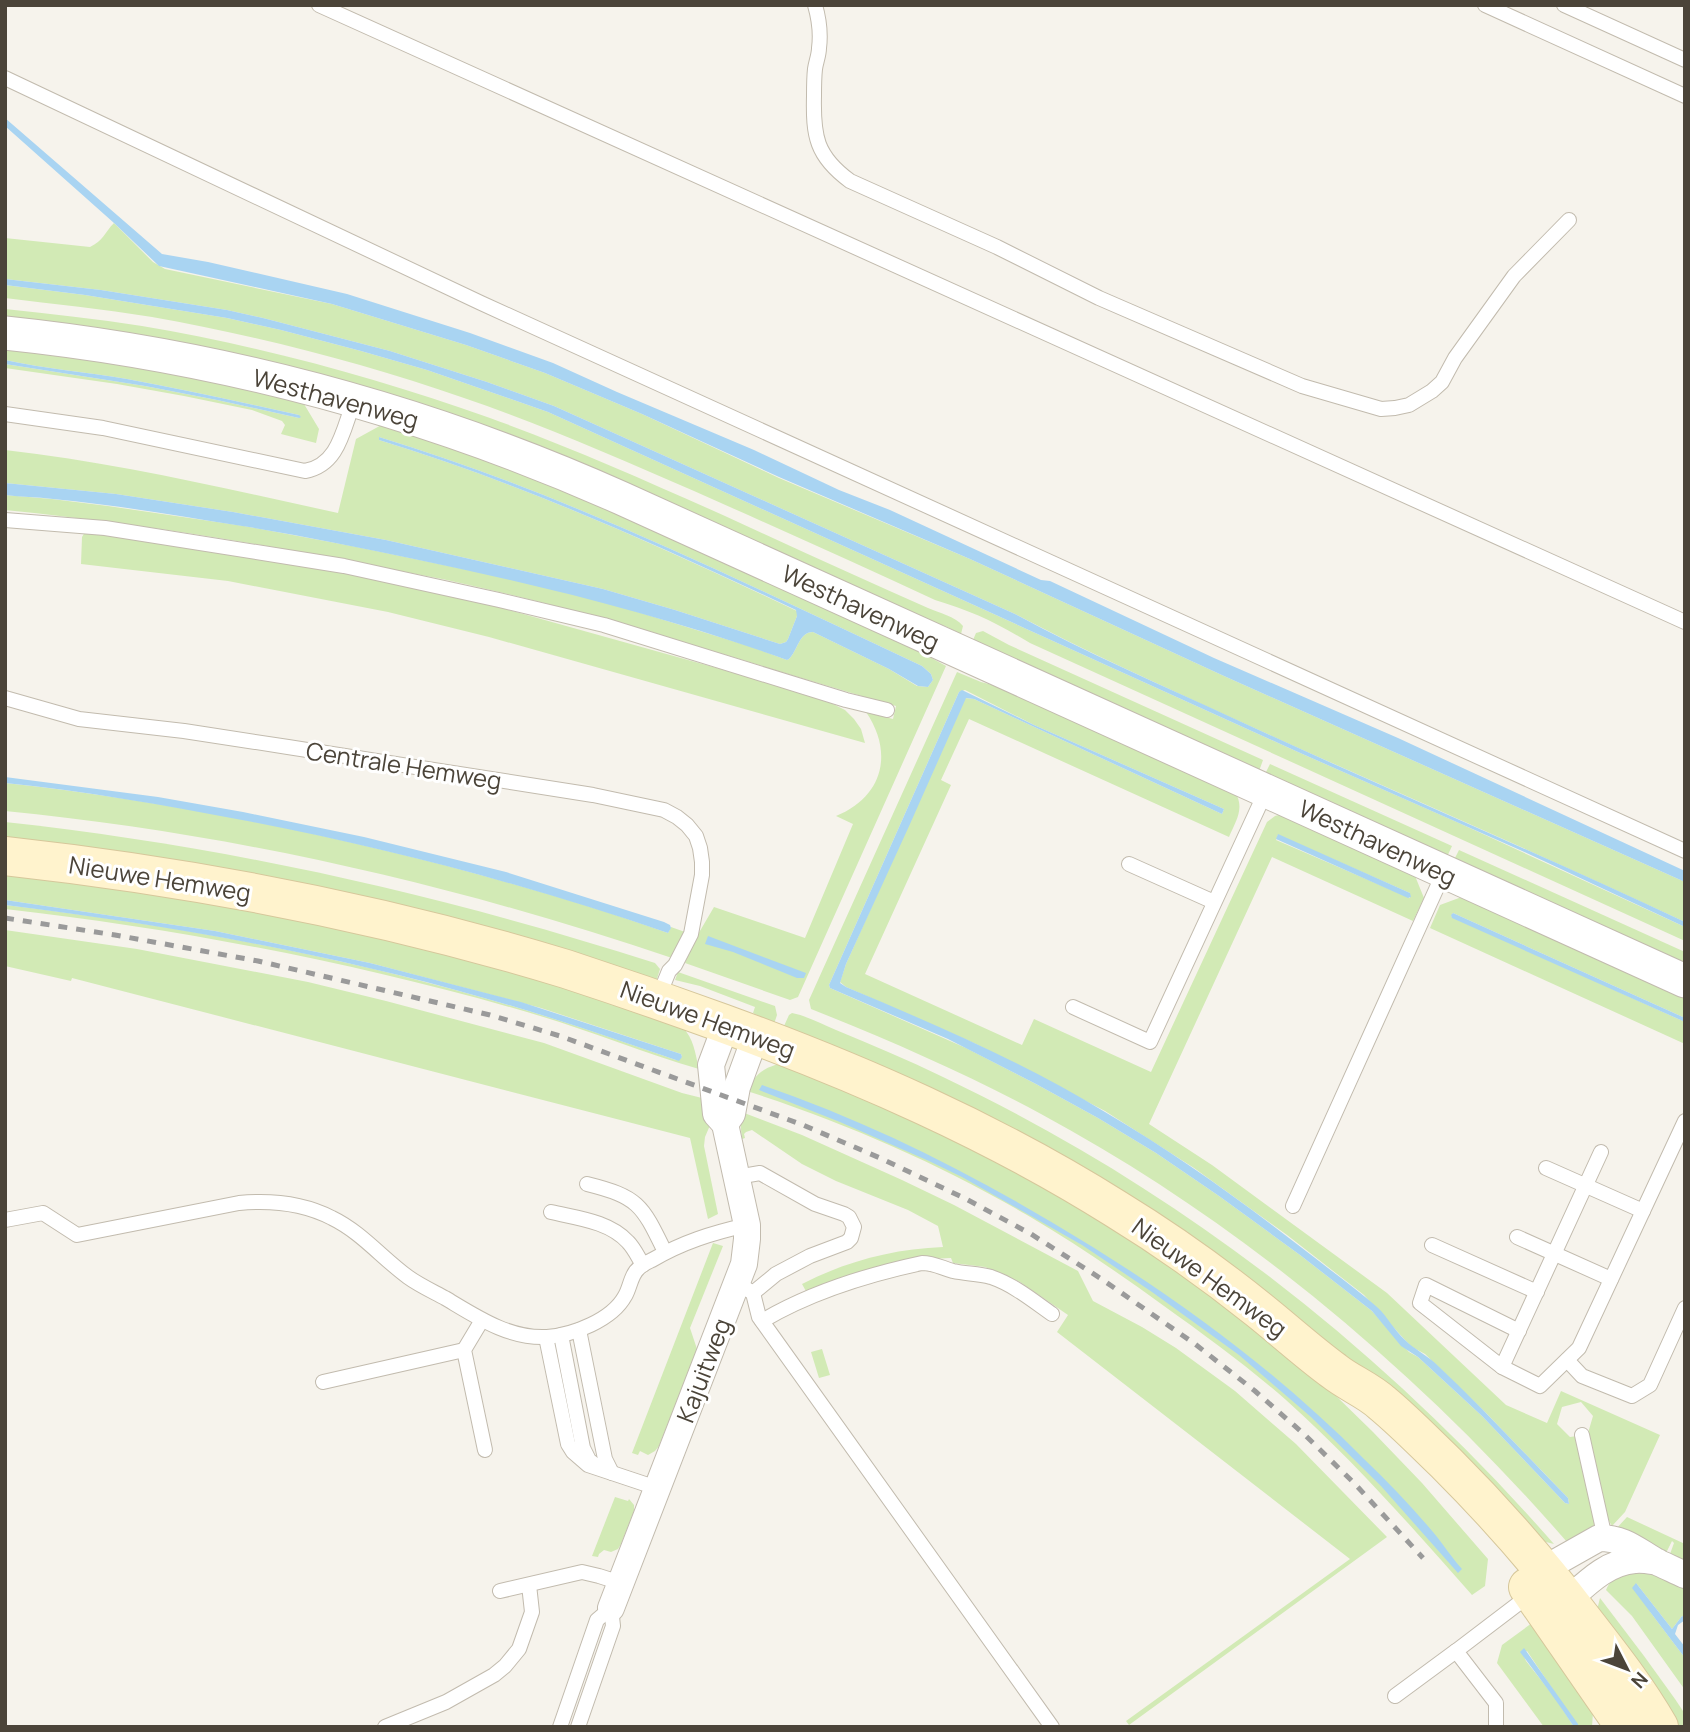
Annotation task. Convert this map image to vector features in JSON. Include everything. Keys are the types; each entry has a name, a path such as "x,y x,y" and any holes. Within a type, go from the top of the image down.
{"main road":[{"name":"Nieuwe Hemweg","path":"5,856 134,872 248,891 360,915 527,958 658,999 741,1030 845,1070 978,1130 1135,1221 1215,1276 1335,1372 1378,1399 1474,1491 1548,1587 1634,1686 1642,1724"}],"street":[{"name":"Westhavenweg","path":"5,333 106,346 190,361 292,384 480,440 575,477 1685,981"},
{"name":"Kajuitweg","path":"611,1608 657,1488 745,1288 747,1225 725,1124 716,1114 711,1065 741,1030"},
{"path":"1548,1587 1581,1547 1599,1538 1627,1543 1658,1562 1685,1574"},
{"path":"1548,1587 1590,1580 1613,1566 1638,1559 1658,1562"}],"lane":[{"path":"318,5 1685,621"},
{"path":"815,5 820,33 815,67 813,126 823,153 850,181 998,247 1099,299 1302,386 1381,409 1409,405 1442,382 1455,358 1514,276 1569,220"},
{"path":"1485,5 1685,96"},
{"path":"1564,5 1685,60"},
{"path":"5,78 481,303 1685,851"},
{"path":"5,414 103,428 305,471 323,466 335,452 354,401"},
{"path":"5,520 105,528 357,568 604,625 846,700 887,710"},
{"name":"Centrale Hemweg","path":"5,698 79,719 249,740 593,795 664,810 687,825 696,836 701,848 702,875 691,934 676,965 669,971 658,999"},
{"path":"1073,1007 1150,1042 1266,790"},
{"path":"1129,864 1214,902"},
{"path":"1293,1206 1444,872"},
{"path":"1519,1331 1426,1285 1420,1303 1502,1367 1540,1386 1579,1348 1685,1121"},
{"path":"1502,1367 1601,1152"},
{"path":"1546,1168 1643,1211"},
{"path":"737,1177 760,1173 815,1204 844,1214 855,1227 847,1242 810,1256 745,1288 759,1317 1052,1727"},
{"path":"587,1184 613,1191 637,1204 646,1214 665,1252"},
{"path":"5,1220 43,1213 77,1236 239,1203 260,1201 299,1206 348,1227 409,1278 482,1320 509,1332 527,1336 553,1336 579,1330 598,1321 625,1298 637,1269 643,1265 665,1252 711,1233 747,1225"},
{"path":"551,1212 598,1224 616,1233 629,1243 643,1265"},
{"path":"1517,1237 1611,1279"},
{"path":"1432,1245 1537,1292"},
{"path":"762,1321 783,1309 853,1280 922,1263 997,1279 1018,1289 1052,1314"},
{"path":"1567,1360 1582,1376 1632,1396 1650,1385 1685,1308"},
{"path":"482,1320 464,1350 485,1450"},
{"path":"579,1330 605,1460 604,1470"},
{"path":"553,1336 568,1444 573,1452 580,1460 657,1488"},
{"path":"323,1382 464,1350"},
{"path":"1582,1435 1605,1538"},
{"path":"500,1591 582,1572 621,1583"},
{"path":"385,1727 446,1702 505,1667 519,1649 532,1612 529,1585"},
{"path":"1395,1696 1548,1587"},
{"path":"560,1727 597,1620 611,1608"},
{"path":"578,1727 613,1626 611,1608"},
{"path":"1456,1651 1496,1703 1496,1727"}],"green space":[{"path":"114,223 153,262 165,269 332,304 466,345 545,373 642,414 779,478 970,559 1685,882 1685,922 1230,717 1015,614 554,406 390,351 263,318 101,290 5,279 5,238 90,247 101,239"},
{"path":"5,285 227,318 281,330 427,370 548,412 1685,927 1685,941 1030,643 984,618 935,600 694,491 523,419 388,373 271,342 152,317 5,298"},
{"path":"5,309 142,326 230,343 318,364 448,403 608,465 951,617 963,626 961,634 945,626 917,619 608,478 5,322"},
{"path":"5,345 78,354 301,399 319,429 316,443 281,434 285,425 282,421 252,410 117,384 5,368 5,364 145,386 299,418 299,415 170,387 5,360"},
{"path":"385,423 527,471 888,634 946,666 798,997 790,1000 685,963 714,907 805,938 853,824 836,816 864,798 874,786 879,772 880,743 866,712 893,719 896,706 630,627 456,582 231,540 5,510 5,495 108,506 244,526 507,578 602,601 787,660 805,635 813,632 889,669 917,686 928,687 933,680 931,674 922,666 654,542 518,485 379,437 379,440 486,476 591,518 797,611 788,639 780,644 603,589 386,540 116,494 5,483 5,450 131,469 338,513 356,439"},
{"path":"85,532 243,554 498,607 827,701 845,710 854,719 861,729 865,743 489,637 388,612 228,581 81,564 82,537"},
{"path":"983,631 1263,760 1258,774 1031,671 1003,653 973,640 976,633"},
{"path":"957,672 1012,690 1235,792 1238,798 1238,814 1229,837 969,719 941,780 951,785 865,974 1022,1045 1034,1019 1151,1072 1267,822 1275,816 1282,814 1413,871 1424,898 1413,921 1272,857 1149,1124 1212,1165 1387,1293 1506,1405 1547,1423 1561,1391 1660,1435 1625,1512 1612,1526 1607,1518 1588,1433 1593,1416 1581,1402 1562,1407 1557,1424 1570,1437 1577,1436 1595,1517 1594,1527 1567,1542 1510,1479 1388,1360 1256,1252 1115,1156 1041,1114 928,1058 811,1009 809,1000","holes":["965,690 1034,725 1224,809 1222,814 974,699 965,698 840,982 976,1044 1105,1111 1194,1168 1364,1295 1412,1347 1425,1354 1487,1414 1568,1498 1569,1504 1565,1503 1482,1416 1418,1357 1409,1352 1372,1311 1219,1196 1156,1153 1036,1084 966,1048 830,988 829,985 959,692","1278,835 1410,893 1410,898 1276,840"]},
{"path":"1270,764 1452,846 1446,859 1264,776"},
{"path":"5,783 171,806 335,839 528,888 668,933 671,927 685,932 672,958 509,907 343,865 174,833 5,811"},
{"path":"5,822 170,845 334,876 575,938 655,963 660,969 656,982 5,839"},
{"path":"1459,850 1685,952 1685,967 1453,862"},
{"path":"5,873 246,907 497,966 682,1027 692,1041 699,1069 527,1012 334,963 203,937 5,909 5,905 126,921 307,954 508,1005 676,1060 682,1057 681,1054 541,1008 370,963 215,931 5,900"},
{"path":"1467,895 1685,994 1685,1018 1453,913 1451,916 1685,1022 1685,1044 1430,928 1440,905"},
{"path":"5,930 137,949 308,982 544,1043 682,1093 706,1099 711,1123 704,1146 718,1214 708,1219 690,1138 72,978 71,981 5,966"},
{"path":"678,972 775,1006 777,1015 774,1024 753,1013 755,1007 700,986 675,980"},
{"path":"792,1013 917,1065 1030,1121 1195,1222 1272,1279 1347,1340 1419,1404 1488,1472 1554,1544 1534,1537 1385,1394 784,1026"},
{"path":"775,1065 783,1065 847,1090 1031,1177 1182,1272 1331,1391 1373,1432 1488,1559 1485,1586 1472,1595 1359,1470 1286,1400 1211,1340 1097,1259 1027,1215 960,1178 855,1130 747,1091 758,1075"},
{"path":"739,1111 802,1135 902,1180 1078,1271 1093,1301 1176,1348 1235,1391 1296,1444 1387,1537 1129,1725 1126,1721 1350,1559 1057,1332 1068,1315 1020,1282 985,1267 953,1263 951,1258 929,1259 807,1293 802,1284 853,1263 906,1250 943,1247 938,1226 908,1210 802,1164 752,1130 746,1132 745,1138 742,1139"},
{"path":"713,1243 723,1246 690,1328 697,1349 659,1446 648,1455 640,1451 638,1455 632,1453"},
{"path":"822,1349 830,1375 819,1378 811,1352"},
{"path":"615,1497 628,1501 629,1499 634,1505 634,1511 618,1549 611,1552 604,1550 598,1557 592,1556"},
{"path":"1627,1517 1685,1544 1685,1561 1670,1554 1674,1543 1672,1541 1666,1553 1615,1530"},
{"path":"1638,1572 1658,1576 1685,1587 1685,1617 1682,1616 1672,1629 1636,1583 1651,1613 1685,1658 1685,1690 1632,1616 1606,1590 1615,1578"},
{"path":"1600,1598 1685,1714 1685,1727 1672,1727 1597,1610"},
{"path":"1532,1623 1593,1712 1592,1727 1578,1727 1527,1651 1523,1654 1526,1661 1574,1727 1544,1727 1497,1663 1502,1645"}],"water":[{"path":"5,118 162,254 347,294 553,363 890,510 1041,580 1050,581 1214,658 1398,738 1685,871 1685,882 970,559 545,373 466,345 332,304 159,266 5,126"},
{"path":"5,279 101,290 263,318 390,351 554,406 1015,614 1291,745 1629,896 1685,922 1685,927 548,412 427,370 281,330 227,318 5,285"},
{"path":"5,360 149,383 301,417 145,386 5,364"},
{"path":"379,437 518,485 654,542 922,666 931,674 933,680 928,687 918,686 813,632 805,635 787,660 695,629 602,603 414,559 285,533 171,515 77,501 5,495 5,483 116,494 386,540 603,589 780,644 788,639 797,616 796,610 538,496 379,440"},
{"path":"962,690 1224,809 1222,814 974,699 966,698 846,964 840,983 978,1045 1074,1094 1160,1146 1214,1183 1377,1307 1405,1340 1435,1363 1486,1413 1568,1498 1569,1504 1565,1503 1482,1416 1418,1357 1401,1346 1372,1311 1219,1196 1156,1153 1036,1084 948,1039 830,988 829,985"},
{"path":"5,777 158,797 364,837 506,872 664,922 671,928 668,933 457,869 350,843 153,804 5,783"},
{"path":"1278,834 1410,893 1411,897 1408,898 1276,839"},
{"path":"5,900 215,931 370,963 521,1002 681,1054 682,1057 679,1061 508,1005 366,967 187,931 5,905"},
{"path":"1453,913 1685,1018 1685,1022 1452,918"},
{"path":"708,936 806,973 804,978 797,978 733,952 705,944"},
{"path":"762,1085 838,1114 947,1164 1095,1248 1176,1302 1255,1361 1329,1425 1408,1504 1462,1569 1458,1573 1381,1486 1311,1417 1239,1355 1152,1292 1082,1245 962,1177 840,1122 759,1090"},
{"path":"1636,1583 1672,1629 1682,1616 1685,1617 1675,1634 1685,1647 1685,1658 1632,1588"},
{"path":"1524,1648 1578,1727 1574,1727 1520,1652"}],"railway":[{"path":"5,918 258,961 490,1015 560,1036 803,1125 880,1158 1031,1234 1195,1344 1305,1435 1355,1484 1423,1558"}]}
